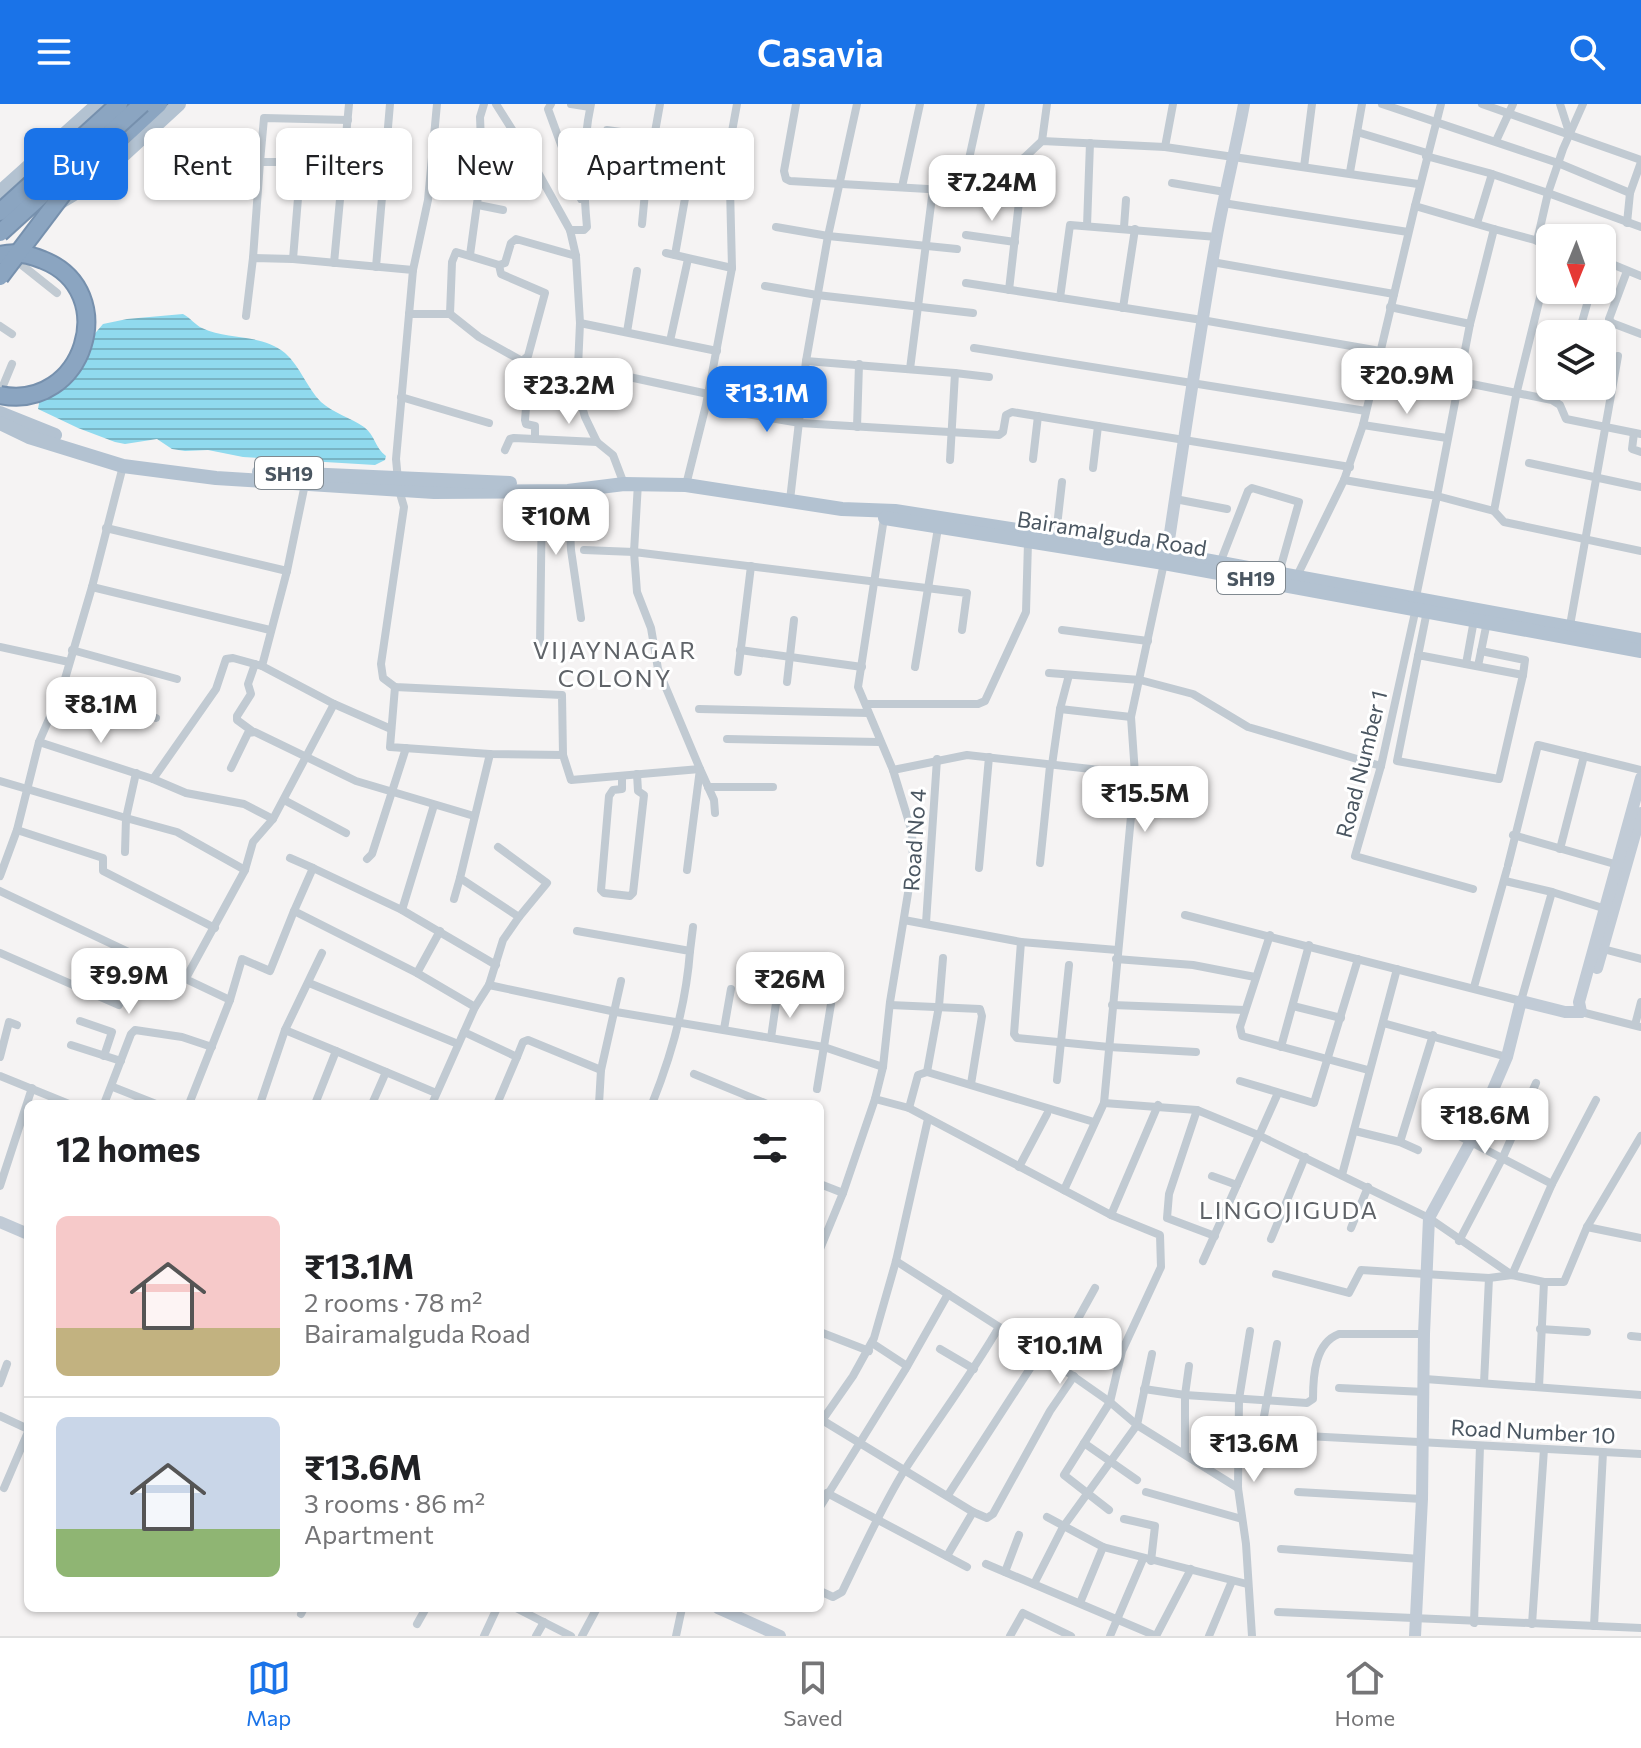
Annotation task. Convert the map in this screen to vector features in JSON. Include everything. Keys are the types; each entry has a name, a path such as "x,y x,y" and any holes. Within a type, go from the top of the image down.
{"highway":[{"path":"0,212 119,104"},
{"path":"0,233 142,104"},
{"path":"0,277 65,191 159,104"},
{"path":"0,394 29,396 49,390 66,376 79,359 86,339 87,318 81,297 70,278 54,264 34,256 9,252 2,255"}],"main road":[{"path":"70,128 98,104"},
{"path":"2,255 59,203 94,182 179,104"},
{"path":"0,192 24,169"},
{"name":"Bairamalguda Road","path":"0,413 123,466 216,478 305,484 347,480"},
{"name":"Bairamalguda Road","path":"0,423 29,437 171,467 398,484 568,483 585,488"},
{"name":"Bairamalguda Road","path":"398,484 448,493 568,491 631,484 686,485 860,511 938,528 1028,542 1220,563 1297,576 1480,620 1641,640"},
{"name":"Bairamalguda Road","path":"860,511 895,511 1056,535 1569,632 1641,651"}],"street":[{"path":"347,128 349,104"},
{"path":"376,267 390,104"},
{"path":"437,104 428,200 413,270 401,397 398,484 404,507 381,664 383,678 395,687 562,695 563,755 571,780 700,769"},
{"path":"470,255 482,167 480,117 484,104"},
{"path":"496,104 570,230 576,256 580,323 577,389 585,417 597,442 613,455 631,484 637,592 651,628 658,669 714,800 715,813"},
{"path":"551,104 548,109 584,207"},
{"path":"570,230 586,229 585,129 591,106 571,104"},
{"path":"655,128 660,104"},
{"path":"733,128 737,104"},
{"path":"796,104 784,168 786,179 962,191 1024,158 1042,141 1047,104"},
{"path":"790,500 817,295 857,104"},
{"path":"902,187 920,104"},
{"path":"962,191 981,104"},
{"path":"1165,147 1173,104"},
{"path":"1064,1190 1104,1103 1135,774 1131,717 1166,558 1202,320 1244,104"},
{"path":"1304,167 1312,104"},
{"path":"1350,172 1362,104"},
{"path":"1382,104 1558,163 1630,193"},
{"path":"1297,576 1350,467 1363,425 1418,184 1441,104"},
{"path":"1482,104 1511,108 1571,136 1641,161 1630,193 1627,223"},
{"path":"1560,104 1571,136"},
{"path":"1541,224 1558,163 1583,104"},
{"path":"1496,141 1511,108"},
{"path":"276,162 260,162 264,118 348,120"},
{"path":"1357,132 1492,174 1641,227"},
{"path":"1042,141 1165,147 1418,184"},
{"path":"1087,226 1090,143"},
{"path":"1009,290 1024,158"},
{"path":"1477,223 1492,174"},
{"path":"1172,183 1224,198 1408,232"},
{"path":"910,369 933,189"},
{"path":"246,316 257,200"},
{"path":"293,259 298,200"},
{"path":"334,263 341,200"},
{"path":"642,224 644,200"},
{"path":"684,200 671,254 732,268"},
{"path":"686,485 708,394 732,268 730,200"},
{"path":"1124,227 1126,200"},
{"path":"478,205 503,210"},
{"path":"1415,206 1536,241"},
{"path":"1060,298 1070,225 1124,227 1217,237"},
{"path":"776,227 828,236 957,249"},
{"path":"1123,308 1135,229"},
{"path":"1481,651 1525,660 1499,779 1399,762 1418,655 1420,605 1447,438 1470,324 1494,229"},
{"path":"966,235 1015,242"},
{"path":"450,314 453,255 460,252 499,265 505,263 511,243 516,239 576,256"},
{"path":"2,255 57,293"},
{"path":"253,258 413,270"},
{"path":"670,341 688,259"},
{"path":"1212,262 1394,294"},
{"path":"499,265 501,274 545,293 528,356 522,361"},
{"path":"1616,266 1641,276"},
{"path":"627,332 637,271"},
{"path":"1627,271 1609,319 1641,334"},
{"path":"966,283 1380,351"},
{"path":"765,286 973,313"},
{"path":"1494,511 1517,391 1538,304"},
{"path":"1390,307 1470,324"},
{"path":"409,314 450,314 479,337 522,361 535,376 577,389"},
{"path":"580,323 717,351"},
{"path":"0,326 12,334"},
{"path":"974,348 1366,411"},
{"path":"1569,632 1618,356"},
{"path":"806,361 989,377"},
{"path":"0,394 12,364"},
{"path":"857,427 859,364"},
{"path":"1377,365 1552,400 1560,405 1566,419 1637,434 1632,449 1641,452"},
{"path":"578,366 708,394"},
{"path":"529,370 525,420 526,424 535,426 535,439"},
{"path":"950,460 955,373"},
{"path":"401,397 489,423"},
{"path":"740,413 800,423 1001,435 1006,415 1012,412 1350,467"},
{"path":"1033,459 1038,416"},
{"path":"1363,425 1447,438"},
{"path":"1093,468 1098,426"},
{"path":"505,450 510,439 597,442"},
{"path":"1529,463 1641,487"},
{"path":"0,876 17,830 39,742 62,689 123,466"},
{"path":"1344,480 1437,496 1494,511 1504,522 1641,551"},
{"path":"1056,535 1062,482"},
{"path":"305,484 287,571 258,665 248,684 251,694 237,720 252,731 356,781 474,816"},
{"path":"1220,563 1248,491 1252,488 1299,502 1279,573"},
{"path":"540,646 542,491"},
{"path":"568,491 571,550 581,618"},
{"path":"1175,499 1227,509"},
{"path":"824,1239 843,1193 883,1067 913,863 912,832 893,770 858,687 884,518"},
{"path":"106,528 287,571"},
{"path":"915,667 938,528"},
{"path":"699,709 867,708 978,704 985,701 1026,612 1028,542"},
{"path":"584,550 634,552 967,593 962,630"},
{"path":"738,672 751,566"},
{"path":"92,587 270,630"},
{"name":"Road Number 1","path":"1420,605 1381,766 1355,856 1473,889"},
{"path":"787,682 794,620"},
{"path":"1478,666 1480,620"},
{"path":"1466,664 1480,620"},
{"path":"1062,630 1148,641"},
{"path":"0,647 69,662"},
{"path":"72,650 177,679"},
{"path":"740,650 862,667"},
{"path":"1418,655 1523,675"},
{"path":"153,779 216,689 226,659 258,665 391,729"},
{"path":"1049,673 1140,680 1193,694 1248,727 1381,766"},
{"path":"1040,863 1051,766 1069,675"},
{"path":"395,687 390,747 563,755"},
{"path":"62,689 156,718"},
{"path":"186,978 245,870 253,842 273,819 334,704"},
{"path":"1060,709 1131,717"},
{"path":"231,768 252,731"},
{"path":"727,739 879,742"},
{"path":"39,742 136,773 186,793 244,804 273,819"},
{"path":"1474,987 1505,881 1513,835 1538,745 1641,770"},
{"path":"367,859 372,854 394,792 406,748"},
{"path":"454,899 490,754"},
{"path":"893,770 967,755 1135,774"},
{"path":"1560,849 1584,756"},
{"path":"979,868 989,757"},
{"name":"Road No 4","path":"926,923 937,759"},
{"path":"687,870 700,769"},
{"path":"125,852 126,818 136,773"},
{"path":"622,776 622,789 611,791 609,796 601,890 630,896 633,893 644,795 637,790 637,774"},
{"path":"1581,1012 1579,1002 1618,865 1633,839 1641,778"},
{"path":"0,781 177,832 245,870"},
{"path":"708,787 773,787"},
{"path":"284,800 346,833"},
{"path":"402,910 434,805"},
{"path":"1581,1012 1587,1004 1641,813"},
{"path":"17,830 103,858 103,871 215,928"},
{"path":"1513,835 1618,865"},
{"path":"433,1100 475,1007 489,985 503,940 547,883 498,847"},
{"path":"290,858 402,910 496,965"},
{"path":"191,1100 230,1000 242,959 270,971 313,868"},
{"path":"460,878 519,917"},
{"path":"1505,881 1606,909"},
{"path":"0,891 230,1000"},
{"path":"1415,1636 1424,1444 1425,1275 1429,1218 1471,1141 1507,1057 1552,892"},
{"path":"294,911 417,973 475,1007"},
{"path":"1185,915 1565,1012 1581,1012 1638,1026 1641,1002"},
{"path":"904,920 1021,942 1193,965 1255,977"},
{"path":"654,1100 680,1021 693,927"},
{"path":"417,973 440,931"},
{"path":"577,931 690,951"},
{"path":"1270,935 1240,1027 1242,1036 1368,1070"},
{"path":"1021,942 1014,1036 1109,1047 1196,1052"},
{"path":"1281,1047 1309,945"},
{"path":"1603,949 1641,959"},
{"path":"0,953 119,1005"},
{"path":"261,1100 285,1030 322,953"},
{"path":"927,1072 939,1006 943,958"},
{"path":"1240,1081 1314,1103 1358,959"},
{"path":"1057,1080 1069,965"},
{"path":"1342,1175 1397,969"},
{"path":"599,1100 601,1070 621,981"},
{"path":"309,983 458,1044"},
{"path":"489,985 616,1012 824,1047 883,1067"},
{"path":"724,1029 731,989"},
{"path":"771,1038 777,996"},
{"path":"817,1089 831,1004"},
{"path":"890,1005 975,1008 982,1012 971,1084"},
{"path":"1112,1005 1245,1010"},
{"path":"1293,1006 1341,1018"},
{"path":"80,1021 112,1032 104,1056"},
{"path":"0,1057 9,1022"},
{"path":"1383,1023 1507,1057"},
{"path":"106,1100 135,1030 182,1037 212,1047"},
{"path":"285,1030 436,1093"},
{"path":"464,1032 517,1057"},
{"path":"1400,1142 1433,1035"},
{"path":"499,1100 523,1042 531,1040 601,1070"},
{"path":"71,1045 121,1061"},
{"path":"317,1100 336,1051"},
{"path":"374,1100 386,1072"},
{"path":"909,1108 915,1079 927,1072 1094,1122"},
{"path":"694,1074 744,1100"},
{"path":"0,1076 60,1100"},
{"path":"1459,1241 1503,1157 1536,1083"},
{"path":"113,1087 146,1100"},
{"path":"28,1100 32,1088"},
{"path":"1203,1261 1278,1093"},
{"path":"875,1099 909,1108 1111,1215 1160,1235"},
{"path":"1512,1275 1552,1184 1596,1100"},
{"path":"1104,1103 1197,1110 1258,1135 1429,1218 1512,1275"},
{"path":"1111,1215 1158,1105"},
{"path":"0,1186 5,1160 24,1109"},
{"path":"1109,1510 1064,1475 1110,1402 1122,1351 1161,1267 1160,1235 1167,1218 1169,1194 1197,1110"},
{"path":"1019,1167 1047,1114"},
{"path":"824,1416 870,1347 896,1261 928,1119"},
{"path":"1434,1123 1552,1184"},
{"path":"1355,1131 1400,1142 1418,1150"},
{"path":"1276,1274 1349,1293 1361,1270 1489,1278 1512,1275 1544,1282 1564,1282 1587,1227 1641,1136"},
{"path":"1271,1239 1305,1157"},
{"path":"1212,1176 1237,1185"},
{"path":"824,1186 843,1193"},
{"path":"1351,1228 1368,1187"},
{"path":"1167,1218 1215,1236"},
{"path":"0,1222 24,1232"},
{"path":"1587,1227 1641,1238"},
{"path":"896,1261 1054,1362 1137,1425 1238,1488"},
{"path":"1484,1383 1489,1278"},
{"path":"1539,1387 1544,1282"},
{"path":"1054,1362 1095,1288"},
{"path":"824,1499 948,1294"},
{"path":"1073,1325 1114,1346"},
{"path":"824,1593 833,1597 839,1595 904,1472 999,1327"},
{"path":"1540,1329 1587,1332"},
{"path":"1250,1331 1239,1399 1238,1488 1246,1544 1252,1636"},
{"path":"824,1333 870,1347 907,1366"},
{"path":"1144,1389 1268,1402 1311,1402 1321,1347 1333,1336 1424,1334"},
{"path":"1239,1452 1259,1439 1277,1344"},
{"path":"940,1349 974,1369"},
{"path":"948,1495 1040,1353"},
{"path":"1034,1584 1063,1527 1137,1425 1152,1354"},
{"path":"0,1383 7,1364"},
{"path":"1185,1453 1185,1395 1189,1366"},
{"path":"824,1423 987,1518 993,1514 1050,1411 1074,1376"},
{"path":"1339,1388 1484,1383 1641,1395"},
{"path":"0,1416 24,1428"},
{"name":"Road Number 10","path":"1288,1435 1641,1454"},
{"path":"4,1488 24,1440"},
{"path":"1084,1443 1137,1480"},
{"path":"1474,1623 1480,1446"},
{"path":"1532,1624 1544,1449"},
{"path":"1594,1626 1603,1452"},
{"path":"1146,1492 1242,1519"},
{"path":"1298,1492 1422,1499"},
{"path":"827,1493 967,1567"},
{"path":"947,1556 973,1512"},
{"path":"1047,1517 1103,1547 1247,1584"},
{"path":"1110,1636 1147,1560 1155,1526 1124,1519"},
{"path":"1005,1572 1019,1535"},
{"path":"1080,1603 1103,1547"},
{"path":"1281,1549 1420,1559"},
{"path":"986,1564 1156,1636 1191,1569"},
{"path":"1209,1636 1232,1581"},
{"path":"417,1624 424,1612"},
{"path":"484,1636 495,1612"},
{"path":"524,1612 571,1636"},
{"path":"582,1636 595,1612"},
{"path":"676,1636 681,1612"},
{"path":"725,1612 757,1631 780,1636"},
{"path":"1278,1612 1641,1628"},
{"path":"1010,1636 1023,1613 1071,1636"},
{"path":"536,1636 544,1622"}],"water":[{"path":"183,314 212,332 266,342 285,353 321,402 368,430 386,456 385,460 375,465 243,457 208,450 172,449 157,439 125,444 78,428 38,409 40,398 103,324"}],"district":[{"name":"VIJAYNAGAR COLONY","path":"615,663"},
{"name":"LINGOJIGUDA","path":"1289,1209"}]}
